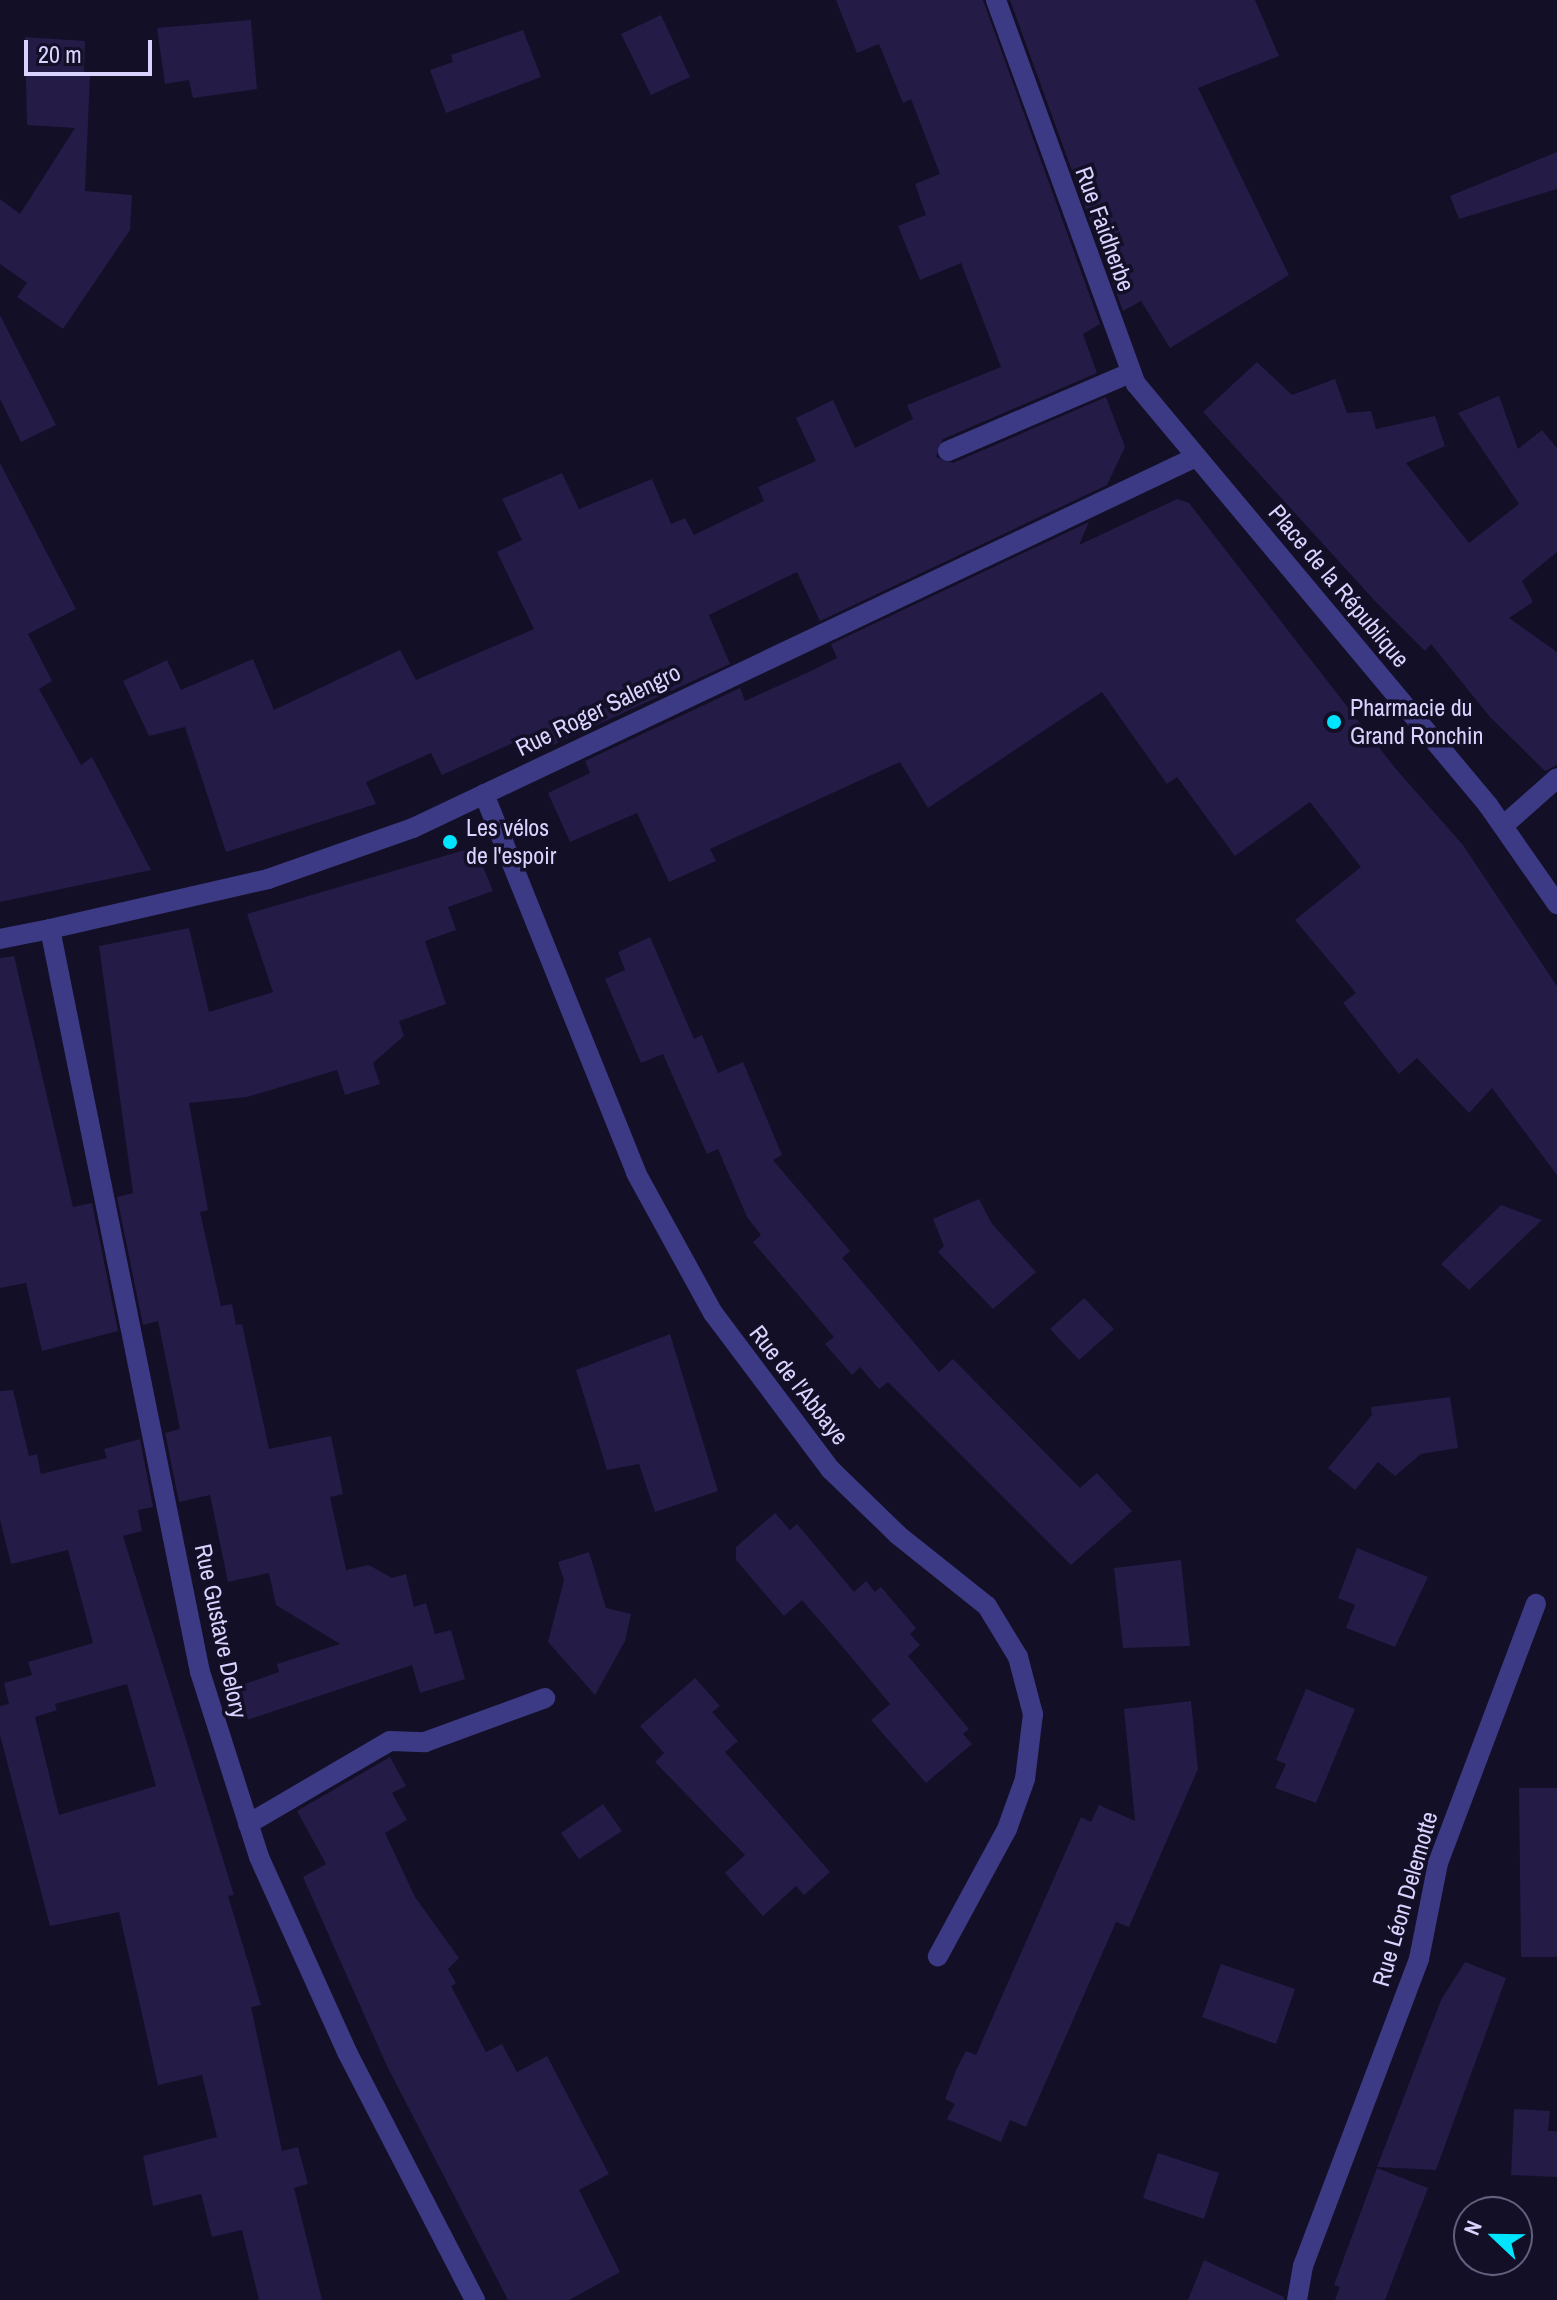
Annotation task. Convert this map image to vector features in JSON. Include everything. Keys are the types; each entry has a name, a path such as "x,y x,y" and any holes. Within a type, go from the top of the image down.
{"street":[{"name":"Rue Faidherbe","path":"996,0 1130,373 1194,458"},
{"path":"948,451 1130,373"},
{"name":"Rue Roger Salengro","path":"0,939 165,907 311,867 484,794 1194,458"},
{"name":"Place de la République","path":"1194,458 1503,826 1557,904"},
{"path":"1503,826 1557,778"},
{"name":"Rue de l'Abbaye","path":"484,794 636,1173 713,1313 778,1406 852,1493 987,1606 1023,1668 1034,1734 1025,1779 1007,1829 938,1956"},
{"name":"Rue Gustave Delory","path":"50,929 200,1672 248,1824 348,2054 475,2300"},
{"name":"Rue Léon Delemotte","path":"1297,2300 1303,2266 1419,1959 1438,1863 1536,1604"},
{"path":"248,1824 390,1741 425,1742 545,1698"}],"building":[{"path":"836,0 983,0 1100,324 1083,334 1097,373 943,439 936,457 953,463 1106,397 1125,447 1107,485 820,621 797,572 709,615 730,664 531,755 524,738 442,775 431,753 366,782 376,804 226,852 185,727 149,736 123,681 167,660 181,690 253,659 274,710 400,650 416,680 534,629 497,552 522,540 502,499 562,473 579,509 652,479 671,524 685,518 694,535 764,501 758,487 816,461 796,418 833,400 855,448 913,419 907,405 1001,367 961,263 920,280 898,226 926,215 915,184 940,174 911,99 903,103 879,44 857,53"},
{"path":"1010,0 1255,0 1279,56 1198,88 1289,275 1170,348 1141,301 1123,311"},
{"path":"661,15 690,77 651,95 621,34"},
{"path":"251,20 257,89 193,98 189,80 165,84 157,28"},
{"path":"523,30 541,77 446,113 430,70 453,62 451,55"},
{"path":"25,37 85,41 84,74 90,75 85,191 132,195 130,230 63,329 17,297 27,283 0,264 0,199 20,214 75,128 27,125"},
{"path":"1557,152 1557,189 1459,219 1450,196"},
{"path":"0,315 56,425 21,442 0,399"},
{"path":"1257,362 1292,395 1335,379 1347,413 1371,411 1376,429 1435,416 1445,446 1406,463 1469,543 1519,504 1458,413 1499,396 1518,449 1542,430 1557,448 1557,552 1522,581 1533,602 1509,618 1557,652 1557,765 1545,771 1490,717 1431,644 1425,651 1374,600 1203,412"},
{"path":"0,463 76,609 28,634 52,681 39,689 81,765 92,757 151,870 0,902"},
{"path":"1177,499 1189,503 1395,768 1463,845 1557,986 1557,1175 1492,1088 1469,1113 1417,1058 1399,1074 1343,1003 1356,993 1295,920 1361,867 1310,802 1235,856 1177,777 1167,784 1102,692 928,808 900,762 710,849 716,861 669,882 637,813 570,842 548,793 590,773 585,761 740,688 745,701 813,670 837,658 831,644 1089,522 1079,545"},
{"path":"475,847 493,891 448,907 456,930 425,941 446,1004 399,1021 404,1036 373,1063 380,1084 345,1095 337,1070 247,1097 189,1103 208,1210 200,1212 221,1306 232,1304 236,1325 242,1324 269,1449 331,1436 343,1494 330,1497 346,1570 369,1565 392,1578 406,1574 414,1607 426,1603 435,1634 451,1630 465,1679 420,1693 412,1665 247,1720 236,1687 279,1672 277,1664 340,1644 276,1605 269,1573 228,1582 210,1495 179,1502 165,1433 180,1429 173,1394 158,1321 143,1325 117,1197 133,1193 99,946 189,928 209,1012 273,992 247,914"},
{"path":"650,937 694,1039 702,1035 718,1073 743,1062 782,1155 773,1160 850,1251 842,1258 939,1372 953,1359 1080,1488 1097,1473 1132,1511 1071,1565 888,1382 879,1389 860,1367 852,1375 825,1344 834,1337 753,1242 761,1235 747,1217 718,1149 707,1154 663,1054 641,1063 605,979 625,970 618,952"},
{"path":"14,956 73,1207 92,1203 118,1331 42,1351 26,1283 0,1288 0,958"},
{"path":"979,1199 992,1224 1036,1272 993,1309 938,1252 944,1246 933,1219"},
{"path":"1501,1205 1542,1220 1469,1290 1441,1264"},
{"path":"1084,1298 1114,1329 1079,1360 1050,1329"},
{"path":"670,1334 718,1491 655,1512 639,1464 607,1470 576,1370"},
{"path":"13,1390 29,1456 37,1454 41,1474 107,1458 104,1449 140,1439 153,1507 138,1510 142,1531 123,1536 234,1895 228,1896 261,2005 251,2007 282,2151 298,2147 308,2184 294,2188 322,2300 259,2300 242,2230 212,2237 201,2194 153,2206 143,2156 217,2137 202,2075 158,2085 119,1912 50,1926 0,1735 0,1706 9,1704 4,1683 32,1675 28,1662 93,1643 68,1550 11,1564 0,1520 0,1391","holes":["127,1684 156,1786 59,1815 35,1717 57,1710 55,1704"]},
{"path":"1450,1397 1458,1448 1421,1454 1395,1476 1378,1462 1355,1490 1328,1468 1372,1415 1371,1407"},
{"path":"775,1513 790,1530 797,1524 854,1592 866,1581 875,1592 881,1587 916,1628 910,1634 920,1645 908,1656 969,1729 963,1734 972,1744 926,1783 871,1720 890,1704 847,1652 802,1600 784,1616 736,1560 736,1547"},
{"path":"1357,1548 1428,1577 1395,1647 1346,1628 1355,1605 1338,1598"},
{"path":"589,1552 606,1608 631,1614 625,1641 595,1695 548,1642 564,1580 558,1562"},
{"path":"1181,1560 1190,1646 1123,1648 1114,1568"},
{"path":"695,1678 720,1706 712,1712 738,1741 725,1752 830,1872 804,1895 796,1886 763,1916 725,1873 745,1855 655,1762 664,1753 640,1726"},
{"path":"1306,1689 1355,1709 1316,1803 1275,1788 1286,1764 1276,1760"},
{"path":"1191,1701 1198,1769 1129,1927 1116,1922 1026,2127 1010,2120 1001,2142 947,2119 955,2104 945,2099 957,2068 966,2051 976,2055 1081,1817 1091,1822 1099,1805 1135,1821 1124,1709"},
{"path":"390,1757 406,1786 392,1793 407,1820 385,1833 415,1897 459,1958 448,1969 456,1983 451,1986 486,2052 502,2044 517,2072 547,2056 609,2174 579,2190 620,2272 569,2300 508,2300 387,2066 303,1877 326,1864 297,1811"},
{"path":"1519,1788 1557,1788 1557,1957 1521,1957"},
{"path":"603,1804 622,1831 579,1859 561,1833"},
{"path":"1465,1962 1506,1978 1436,2170 1377,2167 1441,2000"},
{"path":"1221,1964 1295,1989 1276,2044 1202,2017"},
{"path":"1514,2109 1550,2111 1548,2131 1557,2131 1557,2177 1511,2175"},
{"path":"1158,2153 1219,2173 1204,2219 1143,2198"},
{"path":"1377,2168 1428,2188 1385,2300 1335,2300 1340,2287 1334,2285"},
{"path":"1204,2260 1284,2297 1284,2300 1188,2300"}],"place":[{"name":"Pharmacie du Grand Ronchin","path":"1334,722"},
{"name":"Les vélos de l'espoir","path":"450,842"}]}
